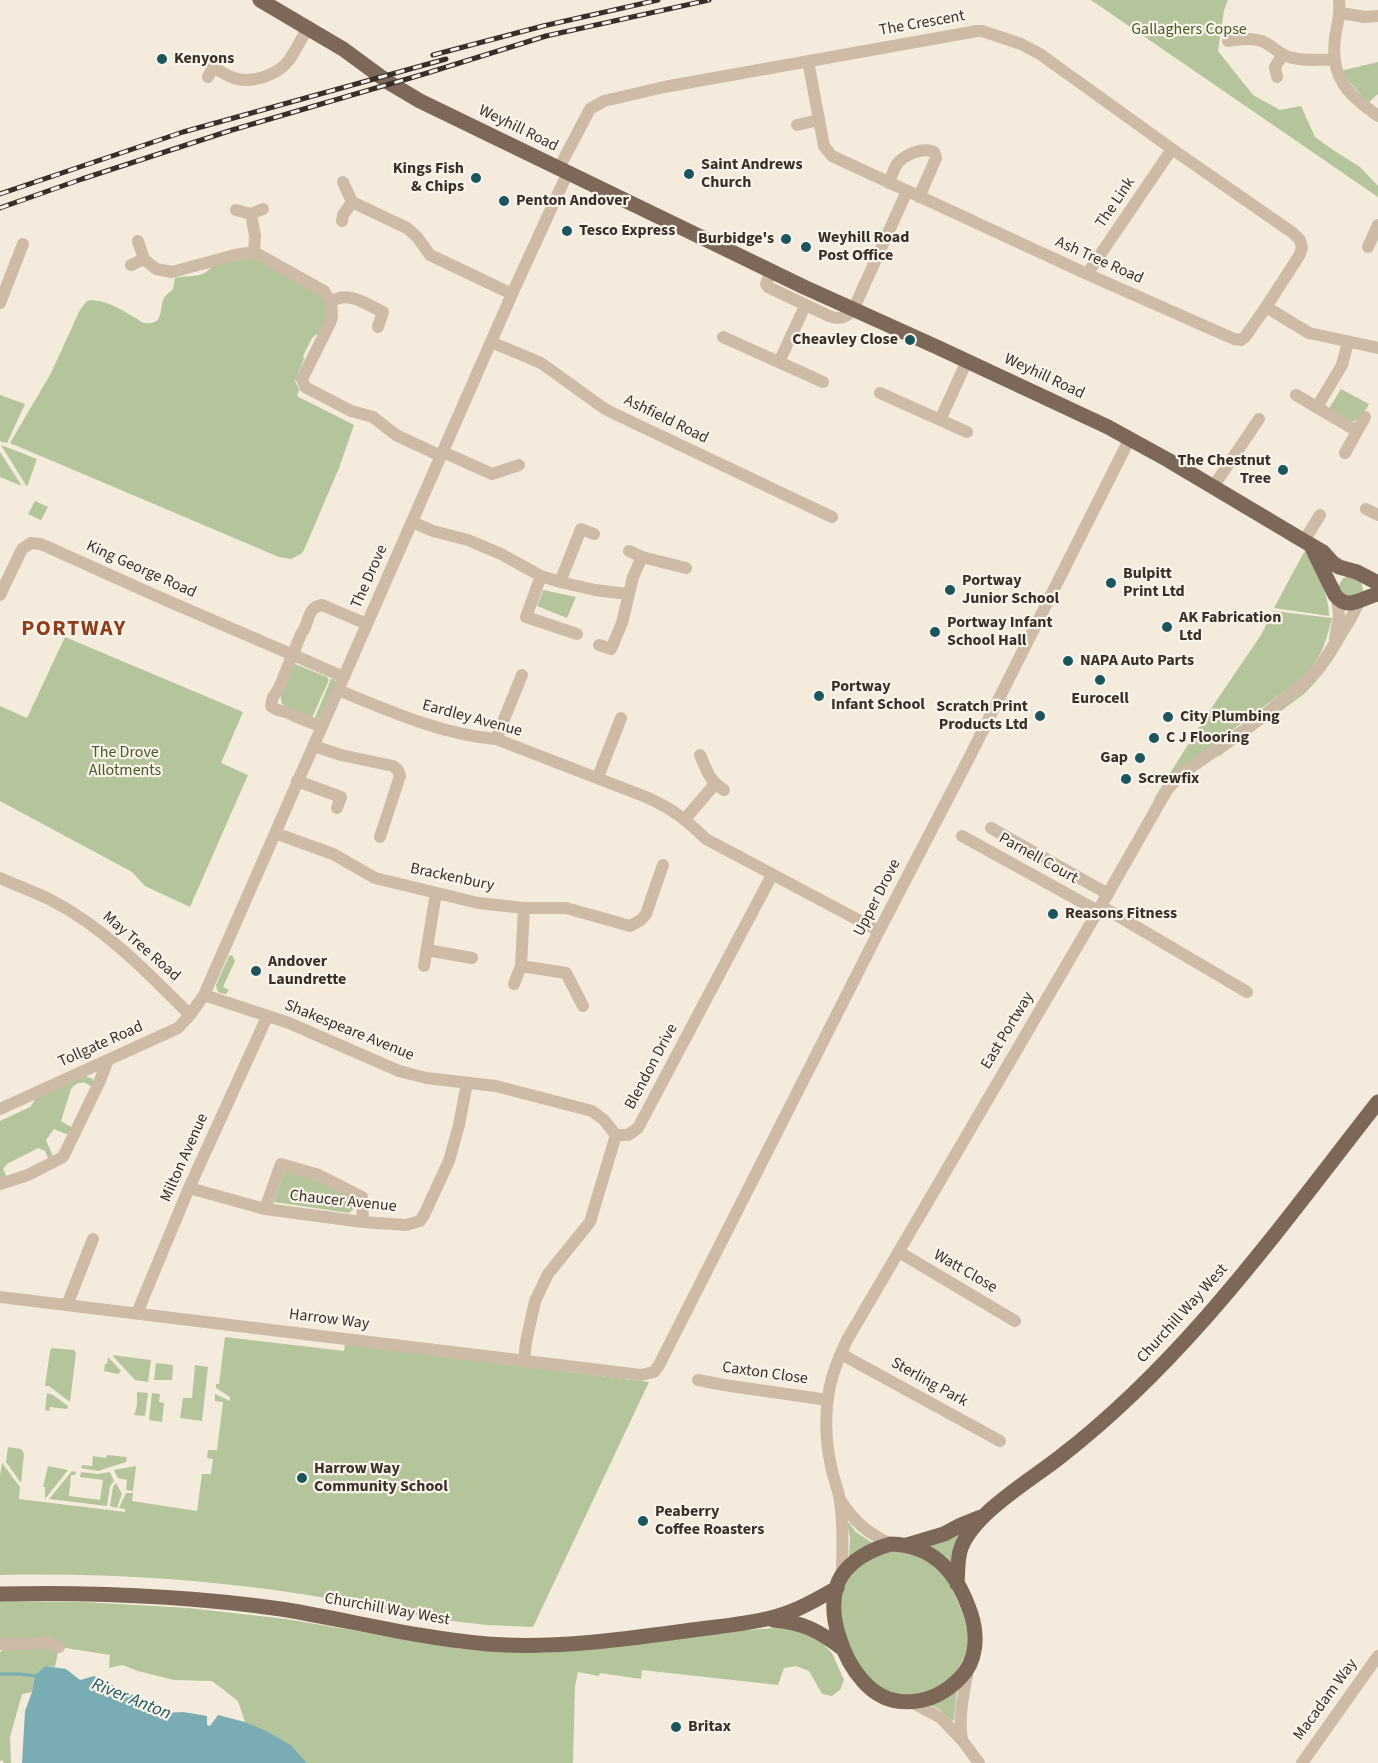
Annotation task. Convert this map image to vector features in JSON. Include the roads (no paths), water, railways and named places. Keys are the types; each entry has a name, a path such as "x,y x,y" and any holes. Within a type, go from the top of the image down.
{"main road":[{"name":"Weyhill Road","path":"260,0 308,27 420,101 853,310 1130,438 1323,552 1333,563 1378,583"},
{"path":"1308,543 1335,593 1347,603 1367,598 1366,587 1357,574 1343,572 1338,576 1335,593"},
{"name":"Churchill Way West","path":"0,1594 57,1593 151,1597 280,1609 434,1637 486,1644 550,1646 613,1641 767,1619 809,1604 839,1582 861,1557 883,1546 899,1545 944,1534 981,1517 1086,1437 1142,1386 1178,1349 1252,1263 1378,1102"},
{"name":"Churchill Way West","path":"957,1584 961,1548 981,1517"},
{"path":"899,1545 934,1557 948,1570 957,1584 971,1615 976,1636 968,1668"},
{"name":"Churchill Way West","path":"839,1582 833,1608 843,1649 852,1666 868,1686 891,1699 911,1702 928,1699 938,1696 955,1683 968,1668"},
{"name":"Churchill Way West","path":"767,1619 803,1624 824,1635 843,1649"}],"street":[{"path":"1340,0 1341,13 1335,37 1334,60 1338,75 1352,96 1378,116"},
{"path":"1341,13 1365,17 1378,16"},
{"path":"208,77 213,67 232,78 243,80 266,76 289,61 308,27"},
{"name":"The Crescent","path":"563,170 588,111 595,105 664,87 986,31 1040,54 1300,240 1302,248 1299,256 1266,307"},
{"path":"1228,41 1256,39 1283,54 1298,58 1334,60"},
{"path":"1277,77 1275,67 1283,54"},
{"name":"Ash Tree Road","path":"808,61 824,146 838,159 1234,339 1241,340 1245,337 1266,307"},
{"path":"797,125 819,120"},
{"path":"889,183 900,161 923,149 932,150 936,158 919,197"},
{"name":"The Link","path":"1087,274 1172,149"},
{"name":"The Drove","path":"204,995 512,294 563,170"},
{"path":"343,182 352,202 408,228 430,255 512,294"},
{"path":"771,271 766,284 768,287 835,318 845,317 853,310 907,192"},
{"path":"342,221 343,215 352,202"},
{"path":"236,210 257,211 254,252"},
{"path":"1368,247 1378,225"},
{"path":"138,241 144,259 156,269 172,272 254,252 324,291 331,302 332,317 302,379 305,387 351,411 373,417 396,435 492,474 519,465"},
{"path":"0,303 23,244"},
{"path":"131,265 144,259"},
{"path":"331,302 346,297 383,312"},
{"path":"378,327 388,299"},
{"path":"779,362 805,306"},
{"path":"1266,307 1309,333 1378,348"},
{"path":"723,337 823,382"},
{"name":"Ashfield Road","path":"491,342 541,363 605,409 832,517"},
{"path":"1317,407 1342,365 1348,342"},
{"path":"940,420 967,361"},
{"path":"880,393 967,432"},
{"path":"1296,394 1357,430"},
{"path":"1345,453 1365,417"},
{"path":"1214,488 1259,419"},
{"name":"Upper Drove","path":"654,1372 968,760 1130,438"},
{"path":"1366,509 1378,515"},
{"path":"1308,543 1320,515"},
{"path":"412,522 433,531 468,540 501,554 541,576 595,590 628,594"},
{"path":"560,582 582,525 594,534"},
{"name":"King George Road","path":"0,595 22,549 31,543 41,544 344,676"},
{"path":"629,551 642,557 686,568"},
{"path":"599,645 615,651 628,594 642,557"},
{"path":"541,576 526,616 577,634"},
{"name":"East Portway","path":"1334,643 1338,615 1335,593"},
{"name":"East Portway","path":"840,1500 828,1448 828,1400 832,1377 847,1340 1100,908 1156,808 1180,775 1252,724 1304,683 1319,668 1367,598"},
{"path":"322,728 291,713 276,710 271,706 273,697 279,688 312,609 316,605 322,605 368,624"},
{"path":"496,739 522,675"},
{"name":"Eardley Avenue","path":"338,690 419,722 470,736 496,739 598,777 669,807 706,839 879,931"},
{"path":"598,777 621,718"},
{"path":"314,746 341,755 393,766 398,770 400,776 380,837"},
{"path":"685,819 719,787 710,778 700,755"},
{"path":"297,781 341,797 338,808"},
{"path":"991,828 1108,894"},
{"name":"Brackenbury","path":"275,833 333,854 375,878 478,903 524,908 566,908 630,927 646,914 663,865"},
{"name":"Parnell Court","path":"962,836 1170,945 1247,992"},
{"name":"Blendon Drive","path":"616,1135 628,1135 638,1128 772,874"},
{"name":"May Tree Road","path":"0,878 51,900 97,929 190,1015"},
{"path":"424,966 436,893"},
{"path":"514,984 521,966 524,908"},
{"path":"427,950 472,958"},
{"path":"521,966 566,973 583,1006"},
{"name":"Tollgate Road","path":"0,1109 178,1028 204,995"},
{"name":"Shakespeare Avenue","path":"204,995 289,1023 399,1071 426,1078 496,1086 592,1111 604,1120 616,1135"},
{"name":"Milton Avenue","path":"137,1312 189,1188 267,1017"},
{"path":"0,1184 28,1175 63,1156 108,1060"},
{"path":"88,1069 99,1083"},
{"name":"Chaucer Avenue","path":"189,1188 265,1209 363,1222 406,1225 420,1221 449,1161 467,1083"},
{"path":"524,1361 535,1301 548,1274 590,1222 616,1135"},
{"path":"265,1209 281,1164 319,1175 362,1197 363,1222"},
{"path":"67,1305 93,1239"},
{"name":"Watt Close","path":"899,1252 1015,1321"},
{"name":"Harrow Way","path":"0,1297 641,1375 654,1372"},
{"name":"Sterling Park","path":"841,1354 1000,1441"},
{"name":"Caxton Close","path":"698,1380 828,1400"},
{"path":"840,1500 860,1526 875,1536 899,1545"},
{"path":"839,1582 843,1538 840,1500"},
{"path":"0,1644 46,1642 59,1647"},
{"name":"Macadam Way","path":"1302,1763 1378,1656"},
{"path":"962,1740 961,1707 968,1668"},
{"path":"911,1702 941,1718 962,1740 978,1763"}],"water":[{"path":"45,1666 66,1669 80,1680 94,1676 149,1703 163,1713 183,1712 207,1716 207,1725 210,1726 218,1715 245,1722 291,1745 307,1763 22,1763 25,1711 35,1675"}],"waterway":[{"name":"River Anton","path":"0,1674 37,1676"}],"railway":[{"path":"433,55 543,26 658,0"},
{"path":"0,208 232,130 546,36 709,0"},
{"path":"0,194 183,132 446,59"}],"place":[{"name":"Kenyons","path":"162,59"},
{"name":"Saint Andrews Church","path":"689,174"},
{"name":"Kings Fish & Chips","path":"476,178"},
{"name":"Penton Andover","path":"504,201"},
{"name":"Tesco Express","path":"567,231"},
{"name":"Burbidge's","path":"786,239"},
{"name":"Weyhill Road Post Office","path":"806,247"},
{"name":"Cheavley Close","path":"910,340"},
{"name":"The Chestnut Tree","path":"1283,470"},
{"name":"Bulpitt Print Ltd","path":"1111,583"},
{"name":"Portway Junior School","path":"950,590"},
{"name":"AK Fabrication Ltd","path":"1167,627"},
{"name":"Portway Infant School Hall","path":"935,632"},
{"name":"NAPA Auto Parts","path":"1068,661"},
{"name":"Eurocell","path":"1100,680"},
{"name":"Portway Infant School","path":"819,696"},
{"name":"Scratch Print Products Ltd","path":"1040,716"},
{"name":"City Plumbing","path":"1168,717"},
{"name":"C J Flooring","path":"1154,738"},
{"name":"Gap","path":"1140,758"},
{"name":"Screwfix","path":"1126,779"},
{"name":"Reasons Fitness","path":"1053,914"},
{"name":"Andover Laundrette","path":"256,971"},
{"name":"Harrow Way Community School","path":"302,1478"},
{"name":"Peaberry Coffee Roasters","path":"643,1521"},
{"name":"Britax","path":"676,1727"}],"district":[{"name":"PORTWAY","path":"74,630"}],"park label":[{"name":"Gallaghers Copse","path":"1189,30"},
{"name":"The Drove Allotments","path":"125,762"}]}
